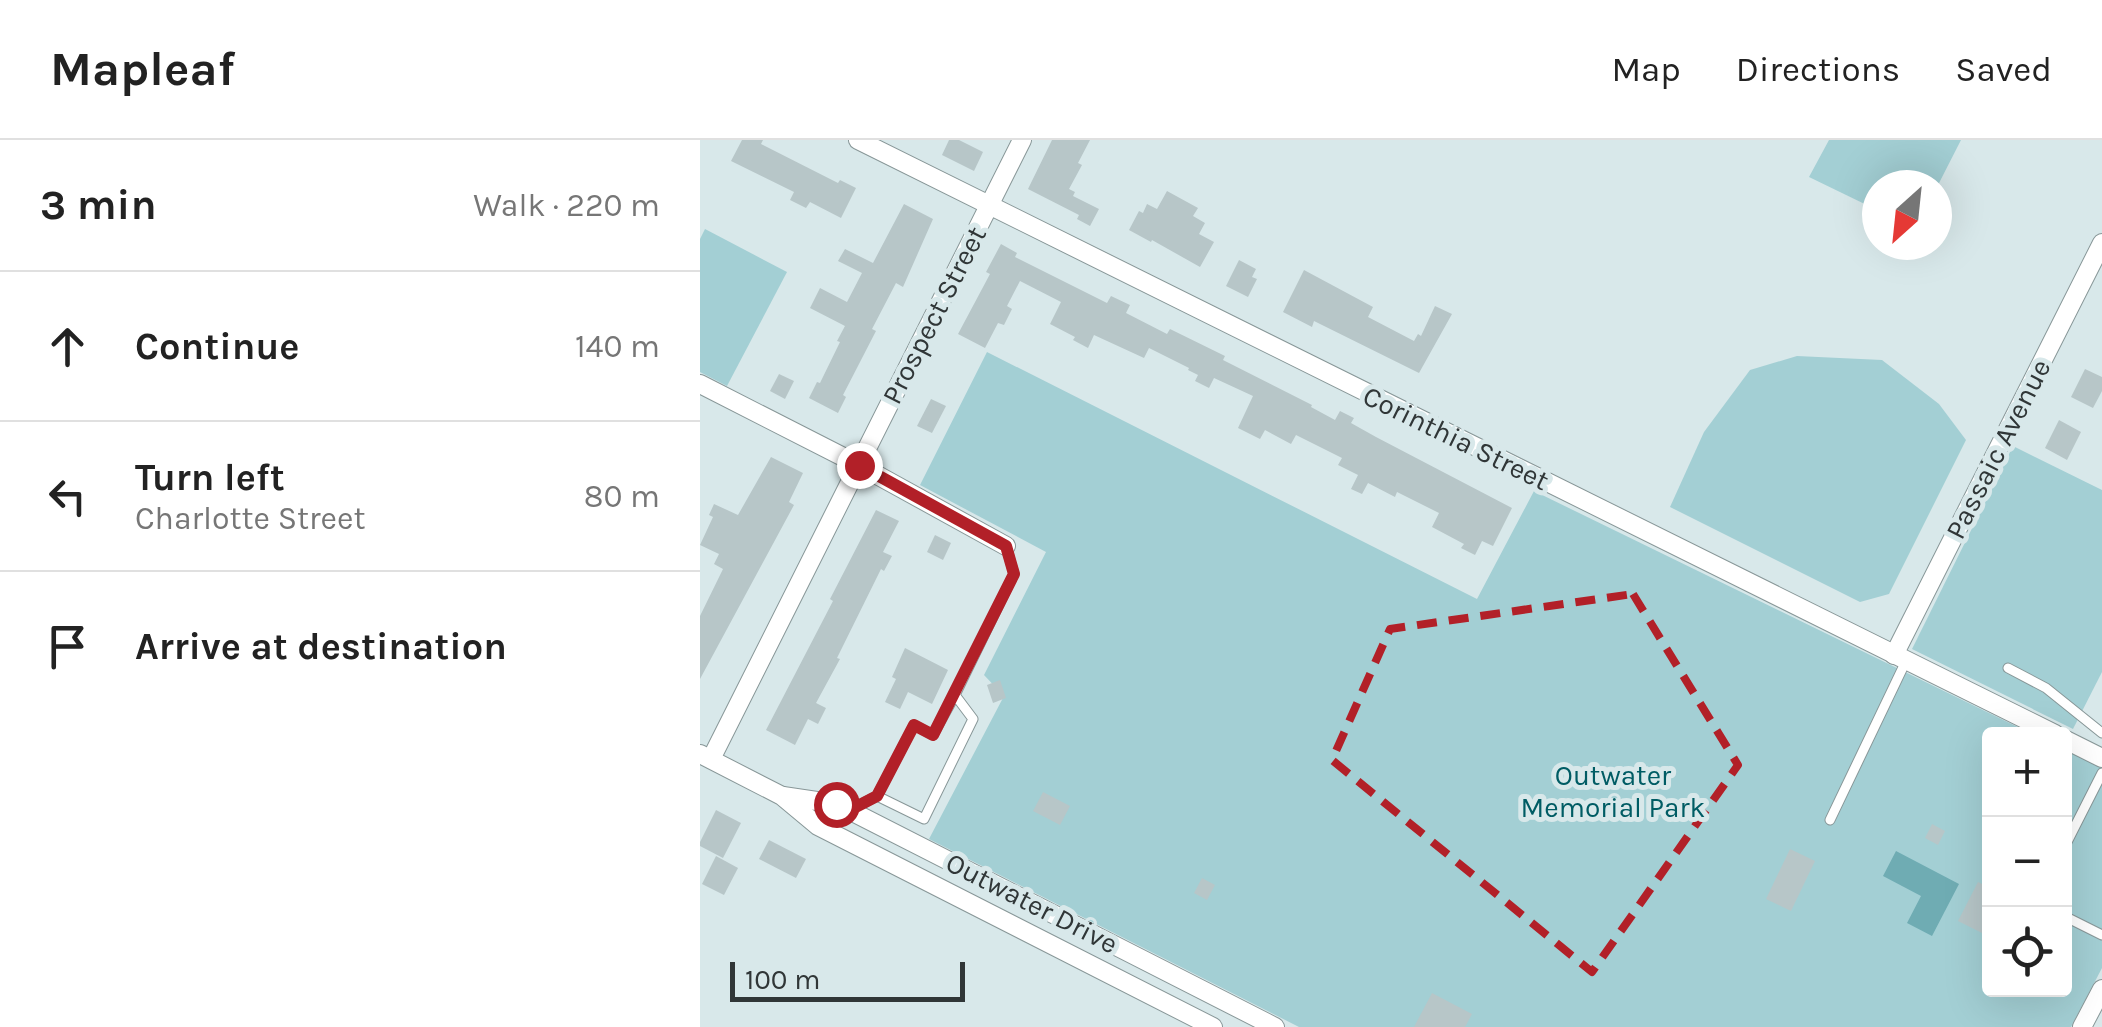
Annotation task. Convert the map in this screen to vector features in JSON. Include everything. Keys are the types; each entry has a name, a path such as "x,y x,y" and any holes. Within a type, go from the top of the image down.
{"street":[{"name":"Corinthia Street","path":"858,140 2041,727"},
{"name":"Prospect Street","path":"706,756 859,465 1022,140"},
{"name":"Passaic Avenue","path":"1900,658 2102,243"},
{"path":"700,384 1006,546"},
{"path":"2072,743 2102,758"},
{"name":"Outwater Drive","path":"706,756 782,796 818,826 1213,1027"},
{"name":"Outwater Drive","path":"782,796 836,804 850,810 1276,1027"},
{"path":"2082,1027 2102,989"}],"lane":[{"path":"850,810 877,796 914,725 933,735 1014,574 1006,546"},
{"path":"1830,820 1900,658"},
{"path":"2008,668 2046,688 2102,733"},
{"path":"877,796 924,819 973,719 954,695"},
{"path":"2072,832 2102,772"},
{"path":"2072,920 2102,935"}],"highlighted area":[{"path":"1633,594 1738,765 1592,972 1332,760 1390,629"}],"green space":[{"path":"1829,140 1961,140 1946,170 1862,170 1862,203 1809,177"},
{"path":"705,229 787,272 727,386 700,372 700,239"},
{"name":"Outwater Memorial Park","path":"987,352 1477,599 1534,491 2018,727 1982,727 1982,997 2072,997 2072,753 2102,768 2102,968 2071,1027 1299,1027 929,839 1004,696 984,675 1046,552 920,485"},
{"path":"1797,356 1882,360 1939,404 1966,440 1889,594 1860,602 1670,507 1704,432 1750,370"},
{"path":"2013,446 2102,490 2102,672 2073,729 1912,649"}],"shaded area":[{"path":"1896,851 1959,884 1932,936 1907,923 1921,896 1883,876"}],"building":[{"path":"742,140 763,140 761,144 838,183 840,180 856,188 841,218 810,202 806,208 790,200 794,192 731,161"},
{"path":"949,140 959,140 983,152 974,171 942,155"},
{"path":"1052,140 1090,140 1069,189 1075,192 1073,196 1099,209 1090,226 1077,219 1079,215 1028,189"},
{"path":"1167,191 1198,208 1193,216 1205,223 1199,234 1214,242 1200,267 1129,230 1139,211 1143,213 1147,204 1157,209"},
{"path":"904,204 933,219 903,287 896,283 872,329 876,331 843,395 846,397 838,413 809,398 817,382 820,383 845,326 810,308 820,288 847,302 862,273 838,261 845,249 873,263"},
{"path":"1001,244 1017,253 1015,257 1107,303 1111,296 1130,305 1126,313 1225,356 1223,360 1335,420 1340,411 1354,418 1351,423 1512,508 1493,546 1482,541 1475,555 1461,548 1464,544 1432,527 1439,513 1368,483 1362,494 1351,489 1358,475 1338,465 1342,458 1296,435 1291,444 1265,430 1260,439 1238,428 1253,396 1214,378 1209,388 1195,381 1198,375 1189,368 1149,348 1144,358 1094,335 1088,348 1073,340 1075,337 1050,324 1061,302 1020,281 1007,306 1012,309 1004,325 998,323 985,348 958,334 990,274 986,272"},
{"path":"1239,260 1256,269 1252,277 1257,279 1248,297 1226,286"},
{"path":"1304,270 1373,307 1368,317 1414,341 1418,334 1421,336 1435,306 1452,314 1419,373 1314,321 1312,327 1283,312"},
{"path":"2085,369 2102,377 2102,391 2093,408 2071,397"},
{"path":"779,374 794,381 785,399 770,391"},
{"path":"931,399 946,406 932,433 917,426"},
{"path":"2059,420 2081,432 2067,460 2045,448"},
{"path":"771,457 803,473 789,502 794,505 700,679 700,616 723,569 714,564 719,554 700,545 713,517 709,515 714,504 738,515"},
{"path":"876,510 899,521 883,552 892,556 884,571 881,569 816,703 826,708 818,724 808,719 795,745 766,730"},
{"path":"935,535 951,543 943,560 927,552"},
{"path":"905,648 948,670 932,704 908,692 900,709 885,702"},
{"path":"1000,680 1006,698 993,703 987,685"},
{"path":"1043,792 1070,806 1060,825 1033,811"},
{"path":"716,810 741,823 723,858 700,846"},
{"path":"1932,824 1945,831 1938,845 1925,838"},
{"path":"769,840 806,859 796,878 759,859"},
{"path":"1790,849 1815,861 1791,911 1766,899"},
{"path":"716,856 738,868 724,895 702,884"},
{"path":"1202,878 1215,885 1207,900 1194,893"},
{"path":"1978,882 1982,884 1982,933 1958,921"},
{"path":"1432,993 1472,1014 1465,1027 1414,1027"}],"route":[{"path":"836,804 850,810 877,796 914,725 933,735 1014,574 1006,546 859,465"}]}
